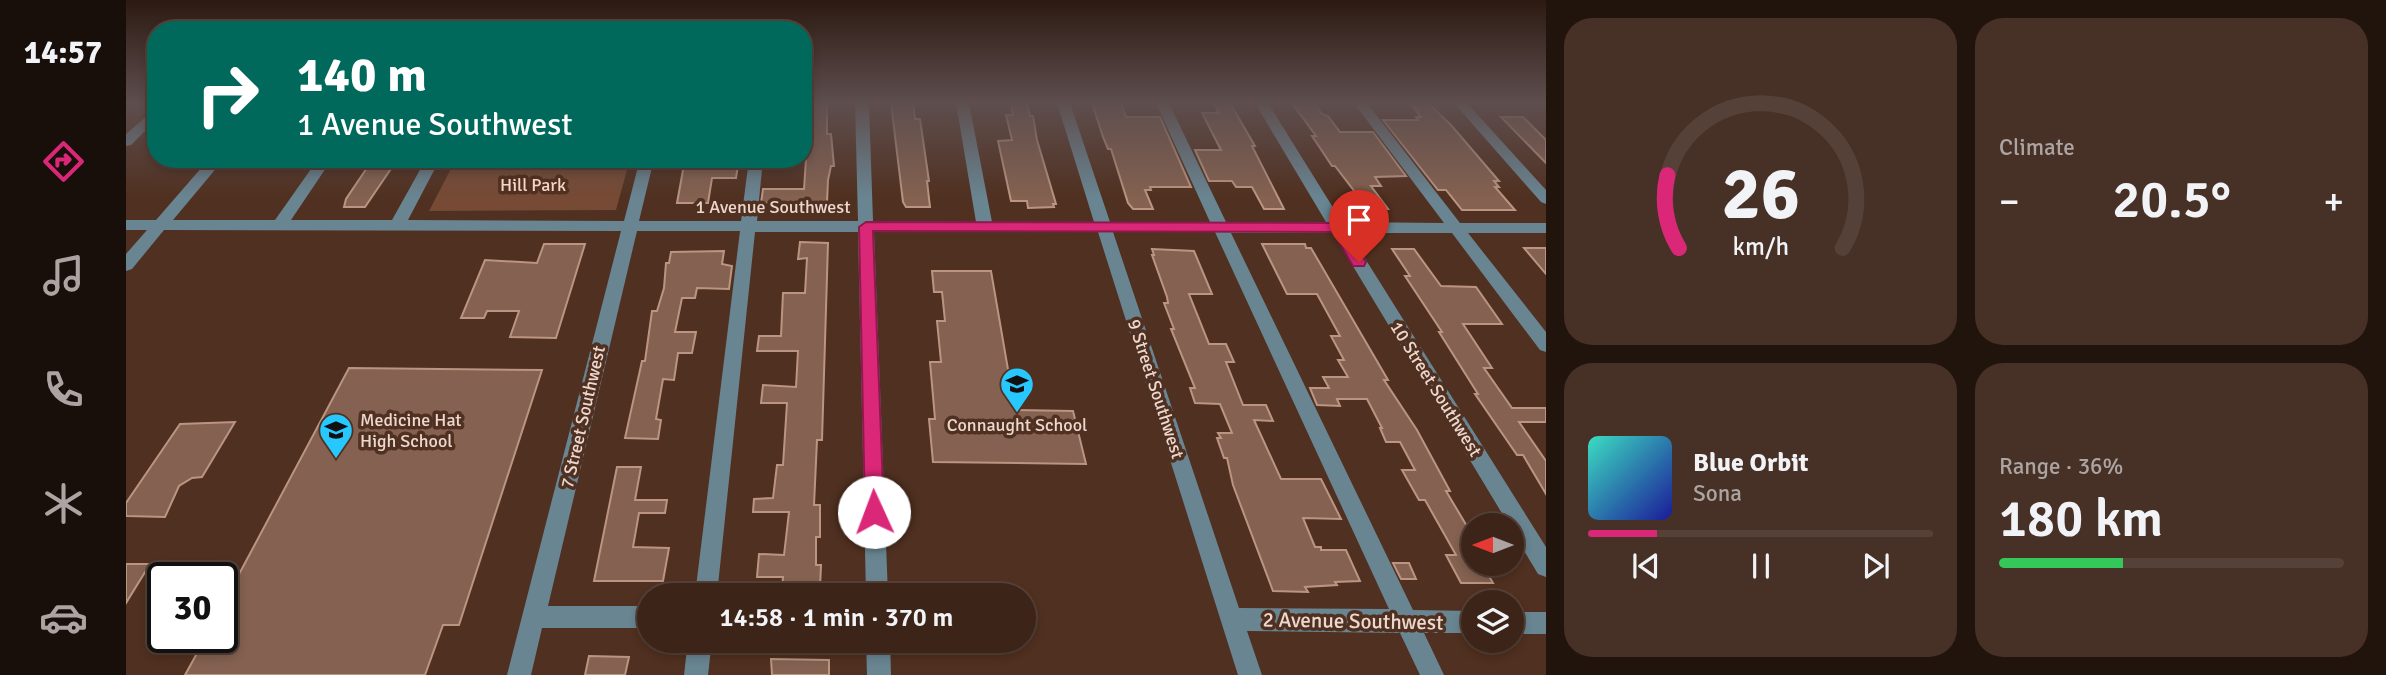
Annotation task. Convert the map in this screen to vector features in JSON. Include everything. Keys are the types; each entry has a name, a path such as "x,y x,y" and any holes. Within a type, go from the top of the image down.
{"street":[{"path":"863,134 877,583"},
{"path":"968,134 985,227"},
{"name":"9 Street Southwest","path":"1073,134 1250,675"},
{"path":"1177,134 1433,675"},
{"name":"10 Street Southwest","path":"1280,134 1546,567"},
{"path":"1384,134 1546,345"},
{"path":"1488,134 1546,199"},
{"path":"126,265 209,168"},
{"path":"279,226 319,168"},
{"path":"397,226 428,168"},
{"name":"7 Street Southwest","path":"519,675 645,168"},
{"path":"707,583 755,168"},
{"name":"1 Avenue Southwest","path":"126,225 1546,228"},
{"path":"534,617 637,617"},
{"name":"2 Avenue Southwest","path":"1232,619 1461,622"},
{"path":"1524,622 1546,623"},
{"path":"696,675 699,653"},
{"path":"878,653 879,675"}],"green space":[{"name":"Hill Park","path":"451,168 628,168 616,210 429,211"}],"building":[{"path":"812,134 831,134 834,166 831,166 828,180 827,203 761,203 763,189 804,189 805,168 812,168"},
{"path":"895,134 922,134 930,207 906,207 903,202"},
{"path":"1011,134 1036,134 1056,204 1053,204 1054,207 1028,208 1027,201 1011,201 998,141 1012,140"},
{"path":"1102,134 1168,134 1191,187 1150,187 1151,190 1145,190 1153,209 1133,209 1128,203 1111,149 1108,149"},
{"path":"1213,134 1248,134 1284,209 1264,209 1252,187 1236,187 1232,181 1209,181 1195,150 1221,150"},
{"path":"1375,134 1406,176 1375,177 1381,186 1371,186 1388,209 1368,209 1335,166 1332,166 1312,136"},
{"path":"1394,134 1459,134 1499,181 1494,181 1499,187 1495,187 1515,210 1462,210 1446,190 1438,190"},
{"path":"1518,134 1540,134 1546,140 1546,163"},
{"path":"367,168 392,168 365,207 344,207 346,199"},
{"path":"683,168 738,168 736,178 712,178 708,203 677,203"},
{"path":"800,242 828,243 822,440 817,440 814,505 820,505 820,537 816,537 816,565 821,565 820,583 782,583 783,577 757,577 759,554 784,555 789,512 753,512 754,499 773,498 777,465 783,465 787,403 761,403 763,385 796,387 798,351 757,351 759,336 781,336 783,293 805,293 807,258 798,259"},
{"path":"544,244 585,244 556,338 510,337 519,311 487,311 484,318 461,318 485,260 537,263"},
{"path":"1262,244 1305,244 1306,248 1311,248 1388,380 1384,380 1417,430 1450,491 1446,491 1461,516 1461,576 1489,576 1493,583 1461,583 1446,555 1456,555 1425,500 1419,500 1402,470 1415,470 1400,442 1386,442 1367,399 1337,399 1340,406 1317,405 1310,388 1329,388 1323,377 1348,377 1338,360 1344,360 1331,336 1340,336 1317,294 1287,294"},
{"path":"1524,248 1546,248 1546,274"},
{"path":"1152,249 1194,251 1212,294 1189,294 1209,344 1226,344 1234,362 1226,362 1243,405 1266,405 1273,421 1254,420 1281,479 1321,479 1341,519 1303,518 1315,547 1321,547 1321,550 1346,550 1360,581 1305,587 1308,592 1273,591 1233,485 1227,458 1224,458 1217,438 1221,438 1218,433 1232,433 1220,404 1195,403 1190,388 1195,388 1171,329 1174,329 1164,303 1168,303 1167,297"},
{"path":"1392,249 1414,249 1441,286 1476,287 1502,324 1463,324 1492,368 1484,368 1512,408 1546,408 1546,422 1519,422 1546,461 1546,494 1523,455 1517,455 1475,394 1478,394 1405,276 1410,276"},
{"path":"724,251 722,264 732,266 729,289 697,288 695,298 682,298 675,332 696,332 692,353 678,353 674,380 663,379 656,419 661,420 658,439 625,438 642,361 645,361 652,311 657,311 664,288 666,263 669,263 671,252"},
{"path":"932,271 991,271 1015,410 1073,411 1086,464 933,462 929,419 935,419 930,362 941,362 937,321 945,321 942,292 934,292"},
{"path":"349,368 542,370 459,625 443,625 425,675 185,675 197,653 238,653 238,576"},
{"path":"235,422 202,477 192,478 179,486 165,517 126,516 126,503 180,424"},
{"path":"617,467 641,467 635,500 667,500 665,513 639,513 633,547 669,548 663,581 594,581"},
{"path":"1393,563 1409,563 1416,579 1401,579"},
{"path":"126,564 147,564 147,569 126,603"},
{"path":"589,656 629,657 625,675 585,675"},
{"path":"771,659 829,660 829,675 772,675"}],"place":[{"name":"Connaught School","path":"1017,414"},
{"name":"Medicine Hat High School","path":"336,460"}],"route":[{"path":"874,512 866,227 1337,227 1359,262"}]}
